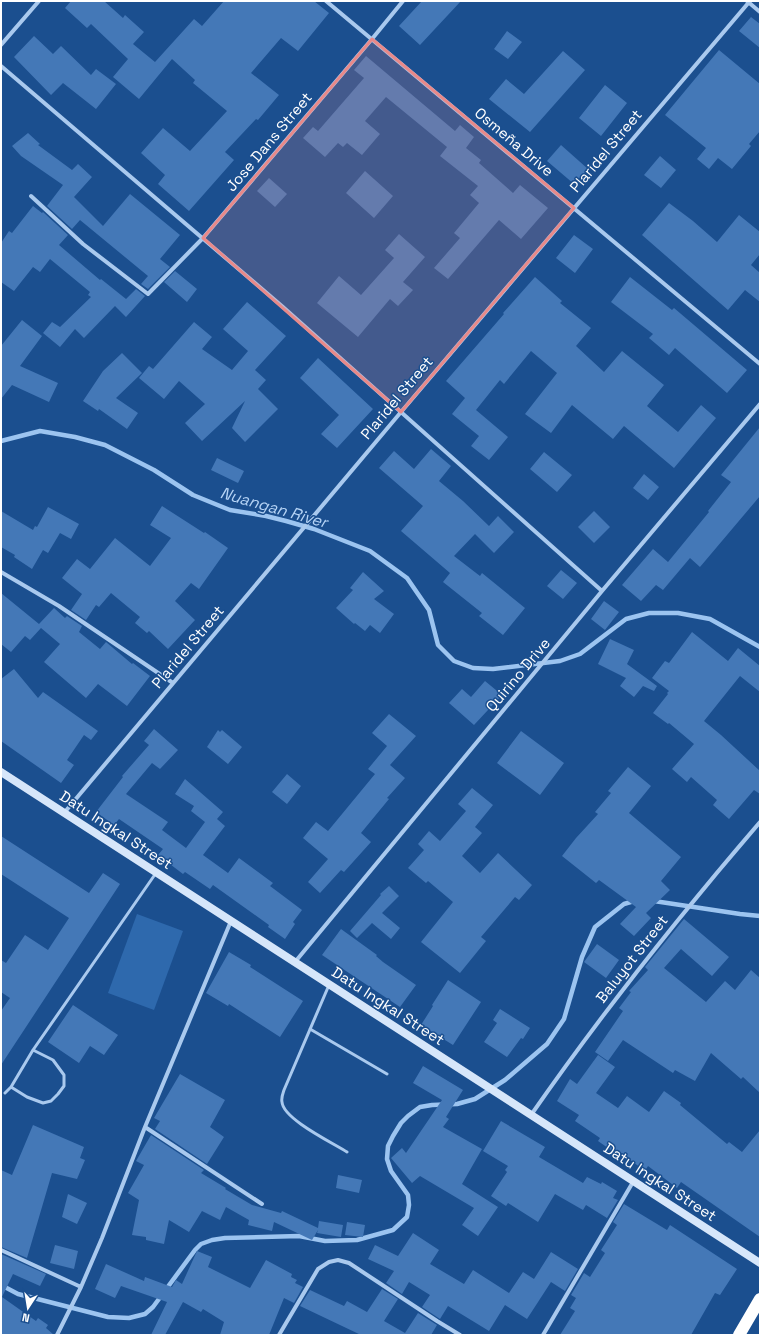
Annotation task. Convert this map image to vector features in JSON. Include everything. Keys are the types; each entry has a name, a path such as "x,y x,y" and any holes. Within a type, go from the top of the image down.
{"highway":[{"path":"739,1335 760,1299"}],"street":[{"path":"1,45 39,1"},
{"name":"Osmeña Drive","path":"326,1 760,364"},
{"name":"Jose Dans Street","path":"31,196 83,244 148,294 203,238 372,39 402,1"},
{"path":"748,1 760,12"},
{"name":"Plaridel Street","path":"64,813 748,1"},
{"path":"1,66 283,307 602,591"},
{"name":"Quirino Drive","path":"295,963 602,591 760,404"},
{"path":"1,572 59,606 173,683"},
{"name":"Datu Ingkal Street","path":"1,772 760,1263"},
{"name":"Baluyot Street","path":"530,1115 571,1058 681,915 760,822"},
{"path":"57,1335 81,1287 102,1238 145,1127 231,921"},
{"path":"145,1127 262,1204"},
{"path":"543,1335 633,1182"},
{"path":"1,1250 81,1287"},
{"path":"279,1335 318,1269 329,1262 338,1260 349,1263 460,1335"}],"lane":[{"path":"5,1093 12,1087 33,1050 156,873"},
{"path":"329,985 284,1090 282,1102 286,1112 294,1120 347,1152"},
{"path":"310,1029 387,1074"},
{"path":"12,1087 27,1097 43,1103 52,1101 64,1086 64,1075 53,1060 33,1050"}],"highlighted area":[{"path":"372,39 574,208 401,412 203,238"}],"shaded area":[{"path":"137,914 183,931 154,1010 108,993"}],"building":[{"path":"71,1 104,1 123,18 125,15 144,32 133,44 155,62 194,19 202,26 224,1 314,1 329,13 298,51 281,38 251,73 279,95 258,120 256,119 225,152 234,160 189,211 158,184 165,175 141,153 163,128 190,151 227,111 193,83 195,80 172,59 139,99 113,77 128,59 91,24 87,28 65,8"},
{"path":"422,1 461,1 420,45 399,26"},
{"path":"751,17 760,24 760,48 739,31"},
{"path":"507,31 522,42 508,59 494,49"},
{"path":"34,36 53,54 61,46 91,75 96,69 116,84 96,109 63,83 51,95 14,57"},
{"path":"719,50 760,84 760,131 749,144 751,146 732,169 718,158 709,169 697,159 706,148 665,115"},
{"path":"563,51 585,70 530,132 489,99 506,79 524,94"},
{"path":"366,56 455,131 460,125 474,137 466,148 481,160 479,163 513,193 520,185 548,208 521,239 499,220 448,279 434,268 460,238 454,233 479,203 470,195 478,186 440,156 447,147 386,97 365,121 380,134 362,155 347,143 343,147 338,143 325,157 303,138 313,127 318,131 364,78 354,70"},
{"path":"605,85 627,103 601,136 579,118"},
{"path":"28,133 40,144 38,145 72,170 78,164 92,177 74,197 103,226 130,194 180,235 160,259 170,267 148,289 141,284 148,276 80,220 72,229 47,206 63,185 21,156 12,146"},
{"path":"561,145 588,169 574,184 547,161"},
{"path":"660,156 676,170 661,188 644,175"},
{"path":"365,171 393,196 374,218 346,193"},
{"path":"269,178 287,194 275,207 257,191"},
{"path":"669,203 717,242 739,215 760,232 760,254 751,265 760,273 760,302 745,290 728,310 642,235"},
{"path":"33,206 42,213 43,212 68,235 59,245 100,280 101,279 126,299 136,289 145,296 126,317 115,306 84,338 75,329 60,347 43,333 52,322 60,327 91,297 88,295 90,292 50,259 40,272 33,267 14,291 1,282 1,243 9,231 12,233"},
{"path":"399,234 425,257 403,282 413,290 398,306 390,299 358,337 317,303 339,276 361,295 394,258 385,250"},
{"path":"574,235 593,249 575,273 556,258"},
{"path":"175,271 197,289 187,302 164,282"},
{"path":"535,277 562,301 560,303 591,328 576,346 604,372 622,351 664,385 647,406 678,432 701,405 716,418 674,468 624,426 613,439 572,405 551,433 525,414 557,373 531,351 504,384 500,380 476,410 508,437 489,460 471,446 479,436 452,414 465,398 446,381"},
{"path":"630,277 672,310 674,308 747,370 727,393 675,348 669,355 649,338 653,334 611,302"},
{"path":"247,302 286,336 255,370 266,380 258,389 278,409 245,442 232,428 245,401 202,441 185,423 205,404 179,381 164,399 139,378 149,366 153,369 194,322 212,337 202,349 232,370 248,351 223,329"},
{"path":"22,320 42,336 20,366 58,383 49,402 12,385 1,399 1,346"},
{"path":"122,353 142,373 116,398 138,413 127,429 99,409 98,411 83,401 103,371"},
{"path":"318,358 373,409 337,448 321,434 339,415 300,378"},
{"path":"760,427 760,496 700,567 690,558 663,590 656,585 641,601 622,585 653,549 668,562 709,512 708,511 731,482 721,475"},
{"path":"431,449 451,466 439,481 489,526 498,516 514,532 494,553 475,534 454,556 480,576 482,573 525,608 503,635 479,616 482,613 443,582 450,573 401,531 423,506 379,468 394,451 414,469"},
{"path":"544,452 572,475 557,492 530,469"},
{"path":"217,458 244,471 238,483 211,470"},
{"path":"644,474 659,487 648,500 633,488"},
{"path":"162,506 228,548 199,589 191,583 175,601 195,620 168,649 149,631 147,633 135,623 140,617 111,593 99,607 96,605 86,620 71,610 82,594 62,578 77,559 90,569 115,538 150,566 171,538 150,525"},
{"path":"48,507 79,524 71,539 60,533 48,553 43,550 32,569 14,557 15,555 1,547 1,511 33,530 35,526 37,527"},
{"path":"594,511 610,527 594,543 578,527"},
{"path":"561,570 577,583 563,599 547,586"},
{"path":"363,572 384,591 374,599 394,614 380,633 370,625 365,631 355,623 354,624 336,608 353,590 350,588"},
{"path":"1,593 39,624 54,608 65,618 67,616 82,626 79,632 100,649 106,642 132,664 133,663 150,676 127,706 98,684 86,698 44,662 60,644 41,628 30,640 25,636 11,652 1,644"},
{"path":"604,601 619,612 605,630 591,619"},
{"path":"692,632 728,661 738,648 760,666 760,692 740,676 704,721 760,771 760,794 754,790 729,819 713,805 717,800 691,777 687,782 672,769 694,744 669,723 668,724 653,713 669,691 652,678 665,661 669,663"},
{"path":"610,639 634,650 627,664 657,686 654,691 643,686 634,697 620,686 626,678 598,664"},
{"path":"14,669 38,698 43,692 98,731 91,740 84,735 67,760 74,765 61,783 1,741 1,679"},
{"path":"485,681 502,695 474,725 449,703 462,689 471,697"},
{"path":"389,714 416,736 390,765 405,778 387,798 389,799 361,833 371,842 344,872 341,870 320,893 308,882 328,859 303,838 316,822 328,831 375,774 368,769 387,746 372,733"},
{"path":"154,729 178,750 160,769 152,763 126,794 168,822 162,830 186,848 205,822 191,811 194,806 175,794 185,779 223,812 217,819 225,826 203,855 228,873 239,858 273,883 270,886 302,910 293,922 295,924 285,939 268,927 269,925 213,885 210,889 185,872 183,874 158,855 163,849 119,819 114,825 96,812 123,777 122,776 149,745 144,741"},
{"path":"218,730 220,732 222,730 242,747 228,764 207,747"},
{"path":"521,731 564,763 540,795 497,763"},
{"path":"628,767 651,786 629,813 681,857 661,881 670,890 646,913 651,918 634,936 620,924 636,907 599,880 596,883 562,856 598,814 595,812 611,793 608,791"},
{"path":"287,774 301,786 287,804 272,792"},
{"path":"472,788 493,805 475,827 482,833 462,856 480,873 498,853 532,885 519,900 515,897 481,937 486,941 460,973 421,942 453,902 428,881 426,883 408,868 424,850 418,844 429,831 440,841 466,811 458,804"},
{"path":"1,836 89,893 103,873 120,884 1,1065 1,1011 10,998 1,992 1,960 6,963 25,935 48,950 69,918 1,874"},
{"path":"389,886 399,896 382,913 400,928 391,939 372,923 357,938 350,931 381,895 380,894"},
{"path":"684,919 729,957 712,976 681,949 664,968 706,1002 725,981 735,990 751,970 760,978 760,1093 743,1077 741,1079 711,1053 695,1081 675,1070 673,1073 623,1040 608,1061 595,1052 623,1011 619,1008 631,992 629,991 648,970 645,967"},
{"path":"341,929 377,955 376,956 383,962 416,985 400,1007 322,955"},
{"path":"597,944 619,960 606,978 584,962"},
{"path":"229,952 251,965 250,967 303,1001 280,1037 229,1004 228,1006 206,993"},
{"path":"448,980 481,1002 453,1045 421,1025"},
{"path":"73,1005 118,1035 104,1055 90,1046 79,1063 48,1042"},
{"path":"500,1009 530,1028 523,1039 521,1038 507,1057 484,1042 497,1023 493,1020"},
{"path":"598,1055 615,1067 596,1093 618,1108 627,1096 649,1112 664,1091 681,1103 680,1105 727,1144 729,1142 742,1152 760,1130 760,1237 681,1182 677,1188 648,1166 645,1171 617,1150 615,1153 598,1141 600,1138 575,1121 579,1115 557,1101 570,1079 577,1084"},
{"path":"423,1066 463,1090 446,1117 449,1119 443,1127 482,1149 462,1184 498,1207 478,1236 462,1225 474,1208 420,1176 412,1183 391,1158 402,1148 406,1153 442,1100 413,1083"},
{"path":"180,1074 225,1100 210,1127 224,1137 207,1164 155,1129 160,1121 154,1118"},
{"path":"501,1121 545,1147 539,1157 583,1183 587,1177 601,1184 602,1182 617,1191 613,1198 618,1200 607,1218 586,1205 583,1210 555,1194 538,1222 508,1203 506,1206 491,1196 507,1172 505,1170 508,1166 483,1151"},
{"path":"33,1125 84,1147 80,1158 85,1160 77,1179 52,1173 27,1258 1,1247 1,1170 12,1175"},
{"path":"151,1135 204,1170 201,1173 252,1205 281,1213 282,1211 318,1228 319,1221 343,1225 341,1237 317,1233 318,1230 312,1240 274,1222 272,1231 248,1225 249,1220 226,1207 220,1220 202,1211 189,1232 169,1220 164,1244 146,1240 146,1237 132,1235 139,1200 128,1193 144,1165 136,1161"},
{"path":"338,1175 362,1180 359,1193 336,1188"},
{"path":"68,1194 87,1203 77,1224 62,1217"},
{"path":"624,1204 667,1230 670,1225 737,1269 720,1295 715,1293 691,1335 560,1335 575,1311 570,1308 576,1298 571,1295 584,1273 590,1277 605,1253 601,1250 617,1225 613,1222"},
{"path":"347,1222 365,1225 363,1237 345,1235"},
{"path":"413,1233 439,1250 430,1264 464,1284 473,1270 509,1293 523,1272 534,1279 551,1252 578,1269 565,1291 551,1282 527,1319 505,1305 489,1331 448,1306 440,1319 422,1307 430,1295 409,1282 402,1294 386,1283 394,1271 368,1259 375,1245 398,1256"},
{"path":"55,1245 78,1251 74,1269 50,1263"},
{"path":"197,1251 212,1257 208,1267 250,1288 266,1260 292,1274 291,1277 297,1280 295,1283 303,1287 294,1303 284,1298 269,1335 220,1335 224,1322 203,1309 201,1312 183,1302 165,1335 151,1335 167,1302 121,1286 115,1298 95,1289 106,1264 144,1281 145,1277 172,1287 176,1280 182,1284"},
{"path":"1,1254 46,1274 40,1286 13,1274 2,1297 36,1321 38,1318 48,1325 46,1328 54,1335 1,1335"},
{"path":"382,1289 398,1299 384,1321 405,1333 418,1313 437,1325 431,1335 361,1335 300,1306 310,1290 344,1306 347,1301 367,1312"}],"waterway":[{"name":"Nuangan River","path":"1,441 40,431 75,437 105,445 154,470 193,495 230,510 266,516 314,529 370,551 407,578 429,610 438,645 454,661 473,668 493,669 560,661 580,654 626,619 649,613 678,613 710,619 760,647"},
{"path":"1,1285 18,1294 108,1317 129,1318 145,1314 153,1307 195,1250 201,1244 212,1240 225,1238 299,1236 325,1241 357,1240 393,1230 407,1217 409,1205 408,1195 391,1171 387,1159 388,1146 401,1123 420,1107 457,1104 475,1099 505,1080 547,1044 564,1019 582,957 595,927 624,904 634,901"},
{"path":"654,901 760,916"}]}
